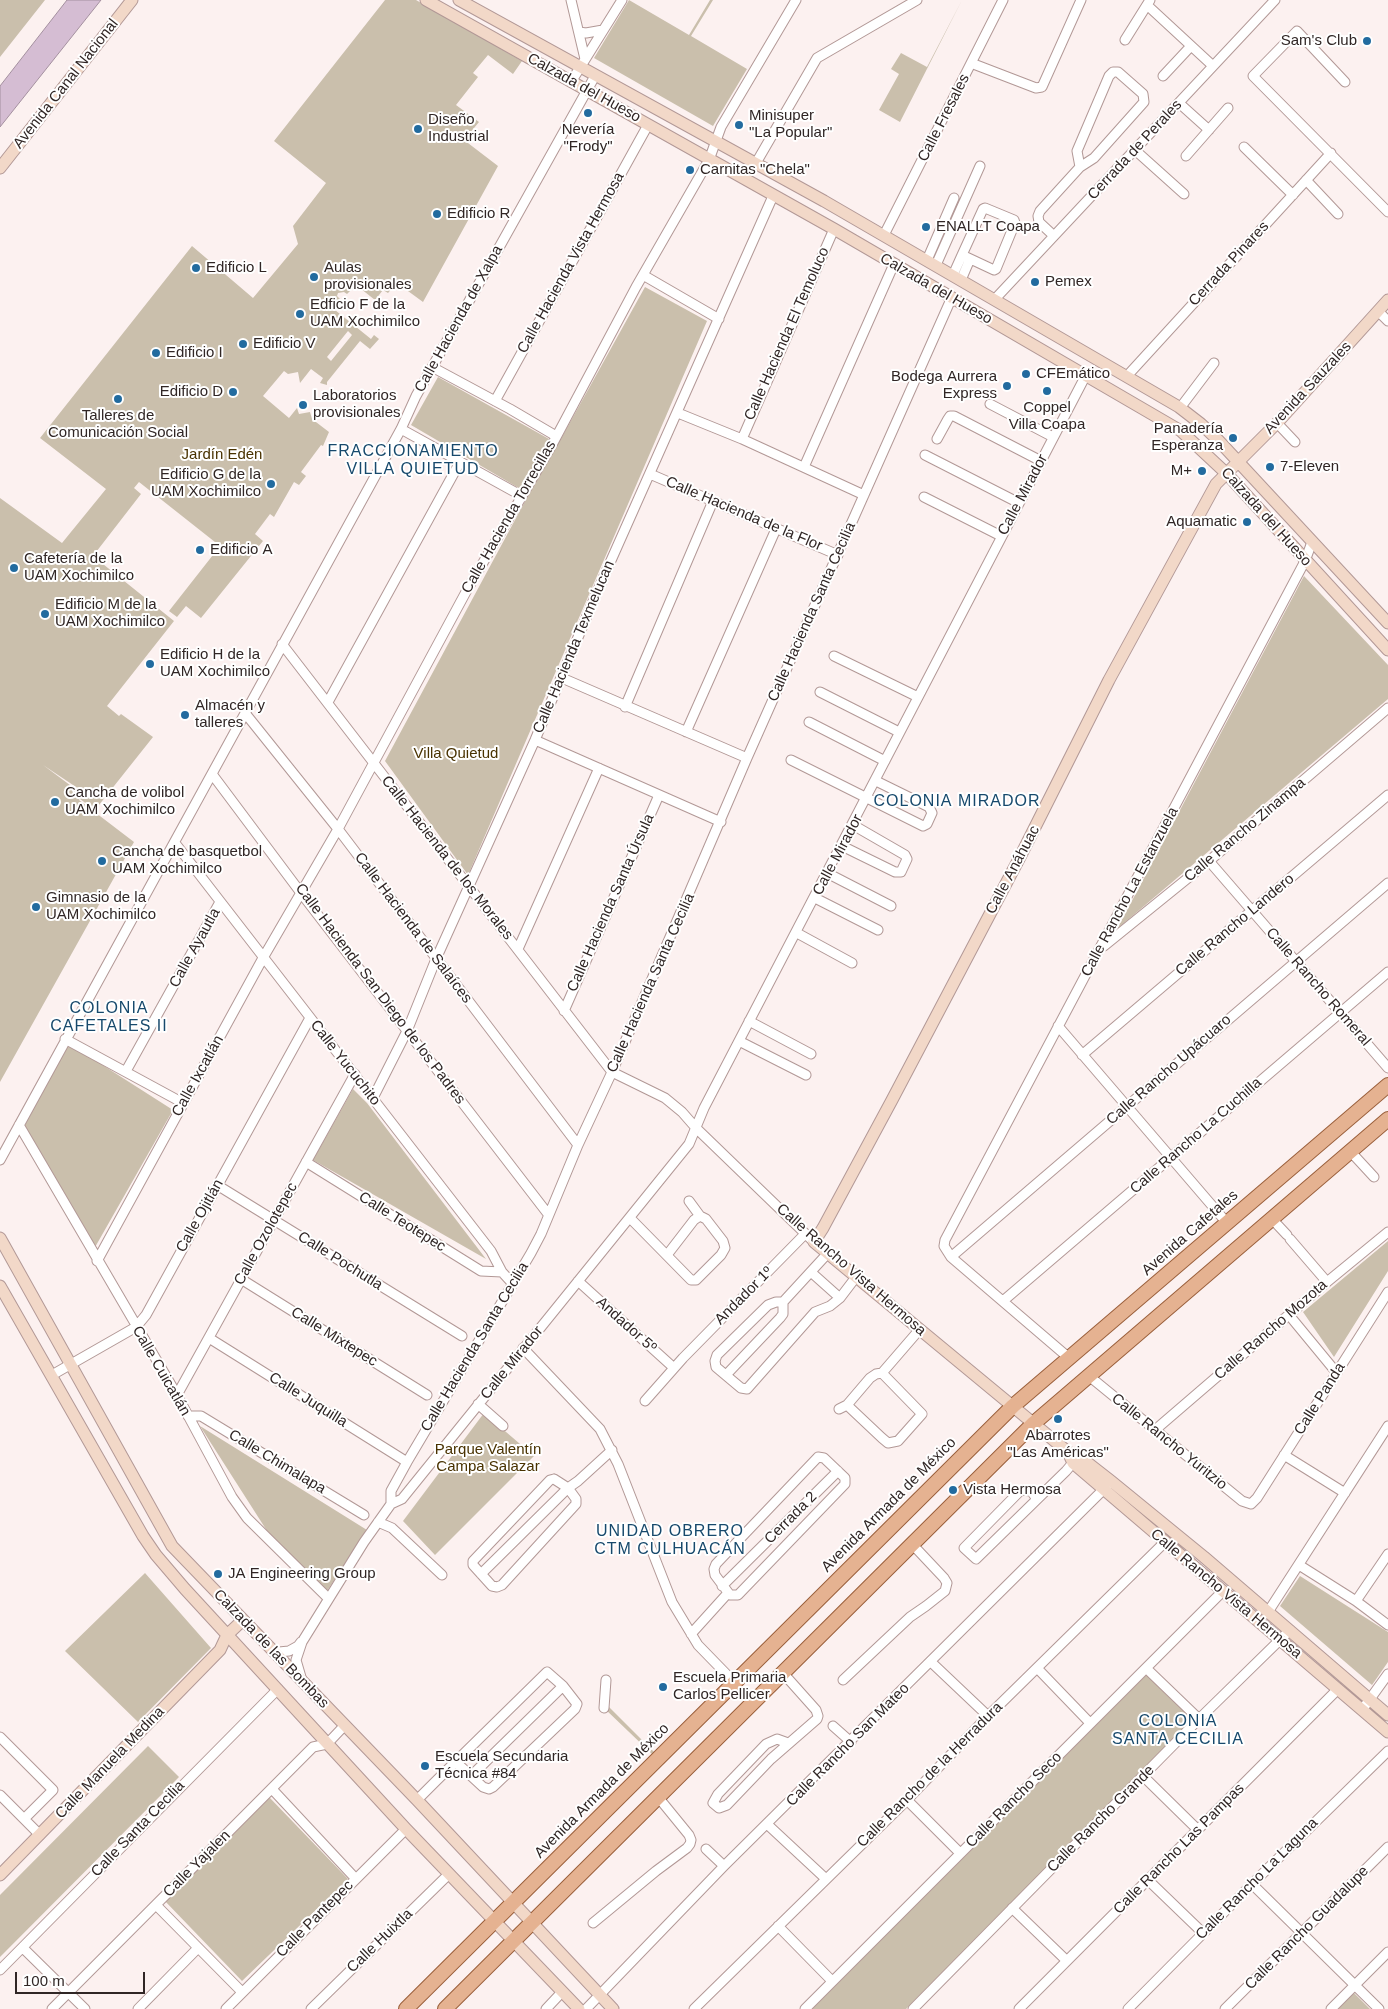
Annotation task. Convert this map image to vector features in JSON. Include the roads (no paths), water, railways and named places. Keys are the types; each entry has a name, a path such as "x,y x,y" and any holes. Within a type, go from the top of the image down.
{"main road":[{"name":"Avenida Canal Nacional","path":"0,168 132,0"},
{"name":"Calzada del Hueso","path":"426,0 834,229 1181,431 1227,474 1388,650"},
{"name":"Calzada del Hueso","path":"459,0 582,63 595,76 884,235 1180,408 1201,424 1388,623"},
{"name":"Avenida Sauzales","path":"1227,474 1277,423 1388,300"},
{"name":"Calle Anáhuac","path":"814,1242 824,1228 1020,857 1135,631 1208,496 1216,484 1227,474"},
{"name":"Avenida Cafetales","path":"1013,1406 1388,1085"},
{"path":"445,2009 1034,1423 1388,1119"},
{"name":"Calzada de las Bombas","path":"0,1238 172,1546 417,1800 613,2009"},
{"name":"Calle Rancho Vista Hermosa","path":"814,1242 1107,1485 1204,1557 1388,1715"},
{"name":"Calzada de las Bombas","path":"0,1286 143,1536 156,1555 406,1829 579,2009"},
{"name":"Avenida Armada de México","path":"406,2009 1013,1406"},
{"name":"Calle Rancho Vista Hermosa","path":"1107,1485 1165,1542 1388,1732"},
{"path":"1194,1567 1204,1557"},
{"path":"185,1589 199,1575"},
{"path":"227,1635 243,1620"},
{"name":"Calle Manuela Medina","path":"0,1875 220,1650 227,1635"}],"street":[{"path":"571,0 579,32 582,63"},
{"path":"571,82 622,0"},
{"name":"Calle Hacienda Torrecillas","path":"301,893 338,829 372,762 467,590 556,436 643,275 709,160 721,127 796,0"},
{"path":"756,163 816,58 917,0"},
{"name":"Calle Fresales","path":"884,235 1004,0"},
{"path":"971,63 1036,88 1042,87 1081,0"},
{"name":"Cerrada de Perales","path":"995,299 1275,0"},
{"path":"1125,40 1149,2 1213,66"},
{"path":"579,32 586,33 603,30"},
{"path":"1345,82 1297,31 1253,76 1388,212"},
{"path":"1163,76 1191,46"},
{"path":"1054,236 1039,222 1039,214 1080,167 1094,158 1144,102 1143,94 1118,72 1113,72 1109,76 1077,151 1080,167"},
{"name":"Calle Hacienda de Xalpa","path":"0,1160 401,430 416,396 595,76"},
{"path":"1179,103 1209,130"},
{"path":"1186,156 1228,108"},
{"name":"Calle Hacienda Vista Hermosa","path":"495,401 648,125"},
{"path":"1244,147 1293,195"},
{"path":"1135,150 1184,194"},
{"name":"Cerrada Pinares","path":"1127,376 1331,153"},
{"path":"931,263 980,166"},
{"path":"1306,180 1338,214"},
{"name":"Calle Hacienda Texmelucan","path":"373,1098 407,1031 436,959 535,740 597,592 773,196"},
{"path":"931,263 954,198"},
{"path":"957,277 983,209 985,208 1014,220 1015,223 996,269 994,270 966,257"},
{"name":"Calle Hacienda El Temoluco","path":"742,439 834,229"},
{"path":"804,467 894,264"},
{"path":"643,275 719,319"},
{"name":"Calle Hacienda Santa Cecilia","path":"303,1682 296,1660 302,1642 328,1598 391,1504 391,1491 407,1462 532,1253 952,297"},
{"path":"1378,311 1388,321"},
{"path":"1180,408 1214,363"},
{"path":"432,367 556,436"},
{"name":"Calle Mirador","path":"391,1504 402,1499 689,1144 704,1108 867,799 899,732 1086,375"},
{"path":"990,404 1053,437"},
{"path":"678,413 742,439 864,495"},
{"path":"937,439 950,416 954,416 1041,461"},
{"path":"1277,423 1295,442"},
{"path":"401,430 522,496"},
{"path":"925,455 1019,503"},
{"path":"328,702 460,462"},
{"name":"Calle Hacienda de la Flor","path":"650,474 838,555"},
{"path":"924,497 1001,536"},
{"path":"625,707 713,501"},
{"path":"686,732 776,529"},
{"name":"Calle Rancho La Estanzuela","path":"951,1257 944,1246 945,1240 1305,561 1312,542"},
{"name":"Calle Hacienda de los Morales","path":"282,644 612,1072"},
{"path":"834,656 918,697"},
{"path":"562,678 625,707 748,758"},
{"path":"820,692 899,732"},
{"name":"Calle Rancho Zinampa","path":"1100,949 1209,861 1388,708"},
{"name":"Calle Hacienda de Salaíces","path":"244,713 338,829 578,1145"},
{"path":"809,722 885,761"},
{"path":"535,740 721,822"},
{"path":"791,760 922,826 927,824 932,813 929,807 876,781"},
{"path":"518,949 599,768"},
{"name":"Calle Hacienda San Diego de los Padres","path":"212,774 548,1214"},
{"name":"Calle Hacienda Santa Úrsula","path":"564,1011 658,795"},
{"name":"Calle Rancho Landero","path":"1082,1055 1388,795"},
{"path":"842,846 895,872 901,872 907,859 905,855 853,825"},
{"name":"Calle Yucuchito","path":"175,843 491,1251 502,1272 513,1284"},
{"name":"Calle Rancho Romeral","path":"1209,861 1388,1068"},
{"path":"827,873 891,906"},
{"name":"Calle Rancho Upácuaro","path":"951,1257 1388,883"},
{"name":"Calle Ixcatlán","path":"97,1261 263,958 301,893"},
{"path":"815,898 878,930"},
{"name":"Calle Ayautla","path":"126,1071 220,902"},
{"path":"797,933 852,963"},
{"name":"Calle Rancho La Cuchilla","path":"1003,1301 1388,972"},
{"name":"Calle Ojitlán","path":"52,1375 136,1327 146,1315 310,1018"},
{"path":"749,1021 812,1054"},
{"path":"1058,1026 1227,1223"},
{"path":"65,1039 183,1103"},
{"path":"739,1041 806,1075"},
{"name":"Calle Rancho Vista Hermosa","path":"612,1072 665,1098 682,1112 696,1128 814,1242"},
{"name":"Calle Ozolotepec","path":"177,1395 355,1074"},
{"name":"Calle Cuicatlán","path":"19,1125 177,1395 232,1497 247,1518 328,1598"},
{"path":"1350,1151 1374,1178"},
{"name":"Calle Teotepec","path":"306,1162 481,1271 502,1272"},
{"name":"Calle Pochutla","path":"217,1185 462,1336"},
{"path":"630,1218 691,1280 696,1280 725,1248 724,1241 706,1219 700,1216 688,1200"},
{"path":"667,1255 694,1220 700,1216"},
{"path":"1272,1218 1327,1282"},
{"name":"Calle Rancho Mozota","path":"1155,1430 1388,1232"},
{"name":"Andador 1º","path":"644,1401 683,1358 805,1234"},
{"path":"726,1375 780,1318 784,1302 828,1253"},
{"path":"951,1257 1069,1358"},
{"path":"812,1273 840,1298"},
{"path":"784,1302 768,1305 717,1355 716,1367 741,1388 747,1389 815,1312 830,1306 840,1298 856,1277"},
{"name":"Calle Mixtepec","path":"241,1279 427,1395"},
{"name":"Andador 5º","path":"578,1281 674,1368"},
{"name":"Calle Panda","path":"1251,1504 1388,1292"},
{"path":"1289,1315 1336,1372"},
{"path":"882,1373 922,1414 898,1441 888,1443 843,1407 870,1378 882,1373 920,1329"},
{"name":"Calle Juquilla","path":"209,1338 407,1462"},
{"path":"523,1348 600,1429 612,1450 672,1602 698,1645 734,1682"},
{"name":"Calle Rancho Yuritzio","path":"1089,1376 1242,1501 1251,1504"},
{"path":"478,1404 504,1426"},
{"name":"Calle Chimalapa","path":"188,1416 201,1416 364,1515"},
{"path":"1268,1612 1388,1426"},
{"path":"480,1574 568,1488 612,1450"},
{"path":"1284,1455 1345,1493"},
{"path":"1037,1499 1031,1492 1021,1490 964,1548 976,1559 1037,1499 1073,1457"},
{"path":"824,1458 838,1471 845,1478 844,1486 738,1595 734,1597 725,1589 714,1572 716,1564 816,1459 824,1458"},
{"name":"Cerrada 2","path":"690,1634 725,1589 838,1471"},
{"path":"550,1480 558,1480 568,1488 576,1499 576,1504 502,1585 492,1586 472,1565 473,1561 550,1480"},
{"name":"Calle Rancho San Mateo","path":"586,2009 724,1866 768,1825 1107,1485"},
{"path":"378,1522 392,1528 442,1575"},
{"name":"Calle Rancho de la Herradura","path":"694,2009 907,1800 988,1716 1165,1542"},
{"path":"843,1680 910,1617 942,1594 946,1587 947,1583 912,1544"},
{"path":"1356,1601 1388,1554"},
{"path":"1299,1565 1356,1601 1388,1625"},
{"name":"Calle Rancho Seco","path":"805,2009 1223,1591"},
{"name":"Calle Rancho Grande","path":"913,2009 1199,1719 1290,1630"},
{"path":"271,1649 279,1652 289,1651 302,1642"},
{"path":"931,1662 988,1716"},
{"path":"1037,1668 1090,1722"},
{"path":"1147,1669 1199,1719"},
{"path":"417,1800 547,1672 564,1686 578,1704 575,1710 493,1787 488,1789 483,1787 456,1762"},
{"path":"783,1673 816,1710 818,1716 814,1723 788,1743 727,1805 719,1808 713,1803 718,1794 766,1744 777,1740 788,1743"},
{"path":"1362,1710 1388,1674"},
{"path":"604,1708 606,1680"},
{"path":"470,1776 564,1686"},
{"name":"Calle Santa Cecilia","path":"0,1970 278,1689"},
{"name":"Calle Rancho Las Pampas","path":"1019,2009 1338,1689"},
{"name":"Calle Yajalen","path":"52,2009 312,1747 327,1744 345,1725"},
{"path":"833,1726 850,1742"},
{"path":"0,1737 52,1790 24,1819"},
{"name":"Calle Rancho La Laguna","path":"1128,2009 1388,1751"},
{"path":"1143,1776 1198,1830"},
{"path":"272,1789 356,1878"},
{"path":"0,1795 40,1835"},
{"path":"594,1923 656,1871 687,1848 691,1840 686,1831 658,1797"},
{"path":"907,1800 960,1853"},
{"path":"768,1825 826,1879"},
{"name":"Calle Pantepec","path":"226,2009 406,1829"},
{"name":"Calle Rancho Guadalupe","path":"1225,2009 1388,1847"},
{"path":"706,1849 724,1866"},
{"name":"Calle Huixtla","path":"311,2009 449,1874"},
{"path":"1148,1880 1203,1933"},
{"path":"1252,1884 1379,2009"},
{"path":"156,1905 242,1992"},
{"path":"1012,1908 1067,1961"},
{"path":"778,1926 832,1981"},
{"path":"22,1948 85,2009"},
{"path":"138,2009 198,1948"},
{"path":"1331,2009 1388,1952"},
{"path":"546,2009 562,1992"}],"place":[{"name":"Sam's Club","path":"1367,41"},
{"name":"Nevería \"Frody\"","path":"588,113"},
{"name":"Minisuper \"La Popular\"","path":"739,125"},
{"name":"Diseño Industrial","path":"418,129"},
{"name":"Carnitas \"Chela\"","path":"690,170"},
{"name":"Edificio R","path":"437,214"},
{"name":"ENALLT Coapa","path":"926,227"},
{"name":"Edificio L","path":"196,268"},
{"name":"Aulas provisionales","path":"314,277"},
{"name":"Pemex","path":"1035,282"},
{"name":"Edficio F de la UAM Xochimilco","path":"300,314"},
{"name":"Edificio V","path":"243,344"},
{"name":"Edificio I","path":"156,353"},
{"name":"CFEmático","path":"1026,374"},
{"name":"Bodega Aurrera Express","path":"1007,386"},
{"name":"Coppel Villa Coapa","path":"1047,391"},
{"name":"Edificio D","path":"233,392"},
{"name":"Talleres de Comunicación Social","path":"118,399"},
{"name":"Laboratorios provisionales","path":"303,405"},
{"name":"Panadería Esperanza","path":"1233,438"},
{"name":"7-Eleven","path":"1270,467"},
{"name":"M+","path":"1202,471"},
{"name":"Edificio G de la UAM Xochimilco","path":"271,484"},
{"name":"Aquamatic","path":"1247,522"},
{"name":"Edificio A","path":"200,550"},
{"name":"Cafetería de la UAM Xochimilco","path":"14,568"},
{"name":"Edificio M de la UAM Xochimilco","path":"45,614"},
{"name":"Edificio H de la UAM Xochimilco","path":"150,664"},
{"name":"Almacén y talleres","path":"185,715"},
{"name":"Cancha de volibol UAM Xochimilco","path":"55,802"},
{"name":"Cancha de basquetbol UAM Xochimilco","path":"102,861"},
{"name":"Gimnasio de la UAM Xochimilco","path":"36,907"},
{"name":"Abarrotes \"Las Américas\"","path":"1058,1419"},
{"name":"Vista Hermosa","path":"953,1490"},
{"name":"JA Engineering Group","path":"218,1574"},
{"name":"Escuela Primaria Carlos Pellicer","path":"663,1687"},
{"name":"Escuela Secundaria Técnica #84","path":"425,1766"}],"district":[{"name":"FRACCIONAMIENTO VILLA QUIETUD","path":"413,461"},
{"name":"COLONIA MIRADOR","path":"957,802"},
{"name":"COLONIA CAFETALES II","path":"109,1018"},
{"name":"UNIDAD OBRERO CTM CULHUACÁN","path":"670,1541"},
{"name":"COLONIA SANTA CECILIA","path":"1178,1731"}],"park label":[{"name":"Jardín Edén","path":"222,455"},
{"name":"Villa Quietud","path":"456,754"},
{"name":"Parque Valentín Campa Salazar","path":"488,1458"}]}
